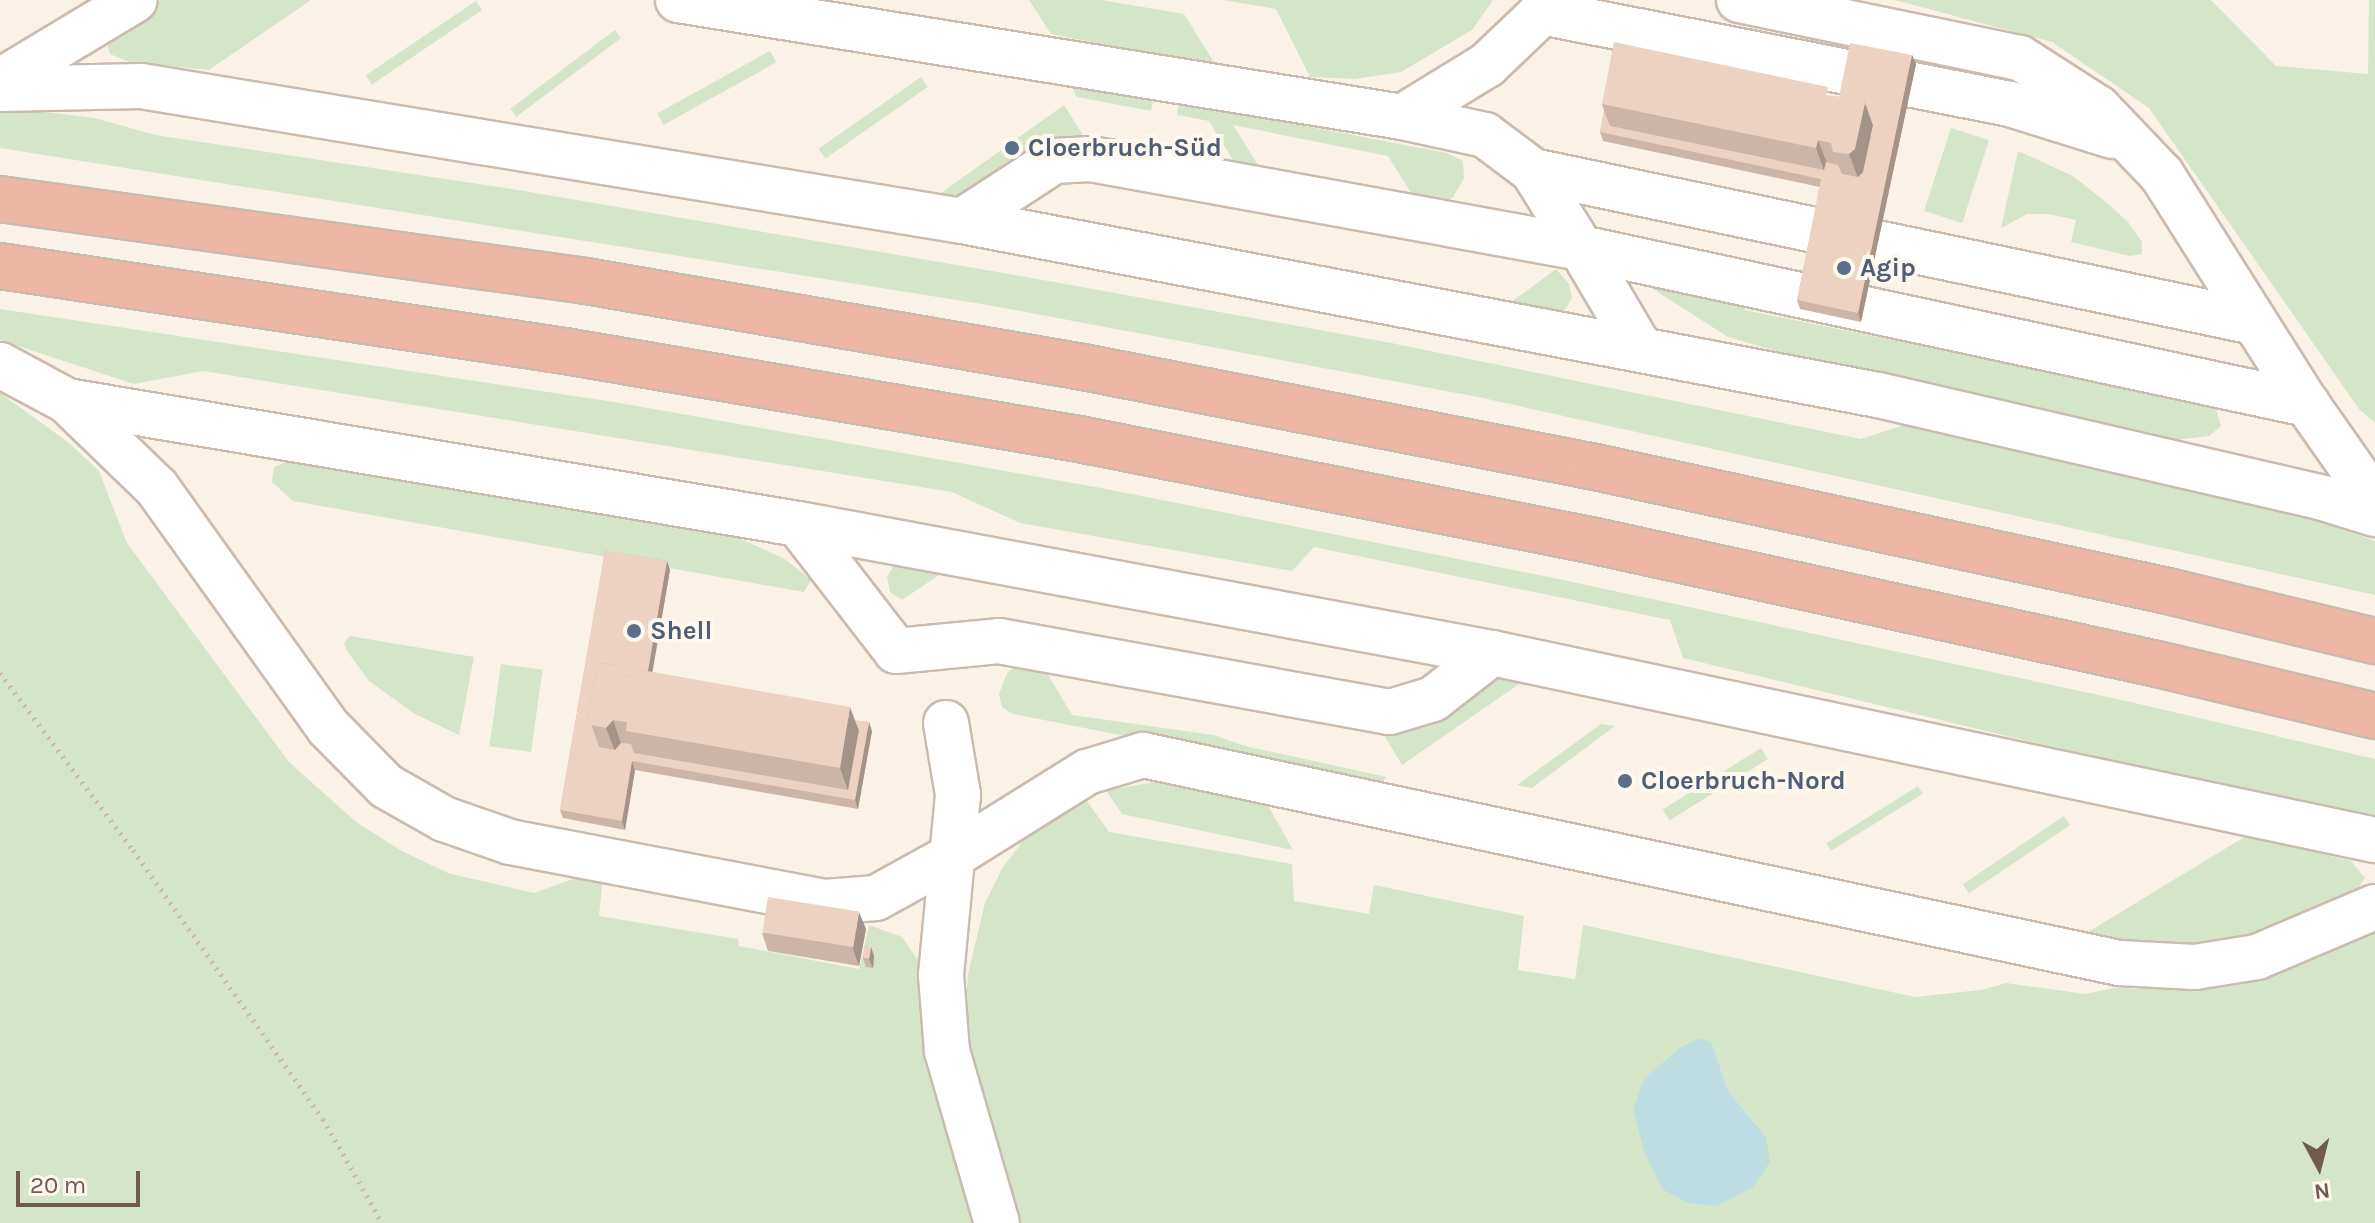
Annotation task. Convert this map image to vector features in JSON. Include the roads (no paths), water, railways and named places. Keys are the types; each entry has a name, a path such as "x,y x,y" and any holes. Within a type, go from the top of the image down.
{"highway":[{"path":"0,199 586,281 1083,367 1595,467 2172,592 2375,641"},
{"path":"0,266 565,351 1079,439 1595,541 2157,664 2375,716"}],"lane":[{"path":"0,81 135,0"},
{"path":"678,0 1402,117 1485,135 1533,171 1640,348"},
{"path":"1739,0 2020,58 2098,108 2162,175 2307,404 2361,481 2375,494"},
{"path":"1402,117 1487,65 1548,6 2010,104 2130,141"},
{"path":"0,89 141,86 962,221 1893,398 2320,497 2375,514"},
{"path":"962,221 1054,161 1091,159 1581,248 2307,404"},
{"path":"1533,171 2254,322"},
{"path":"0,365 67,401 157,488 328,727 386,786 444,819 510,842 825,902 876,898 954,855 1087,772 1143,755 2119,963 2195,967 2257,957 2375,907"},
{"path":"67,401 798,524 1492,653 2375,840"},
{"path":"798,524 896,651 999,641 1390,712 1433,699 1492,653"},
{"path":"946,723 958,795 941,975 947,1051 997,1223"}],"water":[{"path":"1699,1038 1712,1043 1728,1091 1766,1137 1770,1162 1753,1187 1717,1206 1688,1203 1662,1189 1644,1151 1633,1110 1644,1079 1681,1047"}],"place":[{"name":"Cloerbruch-Süd","path":"1012,148"},
{"name":"Agip","path":"1844,268"},
{"name":"Shell","path":"634,631"},
{"name":"Cloerbruch-Nord","path":"1625,781"}]}
